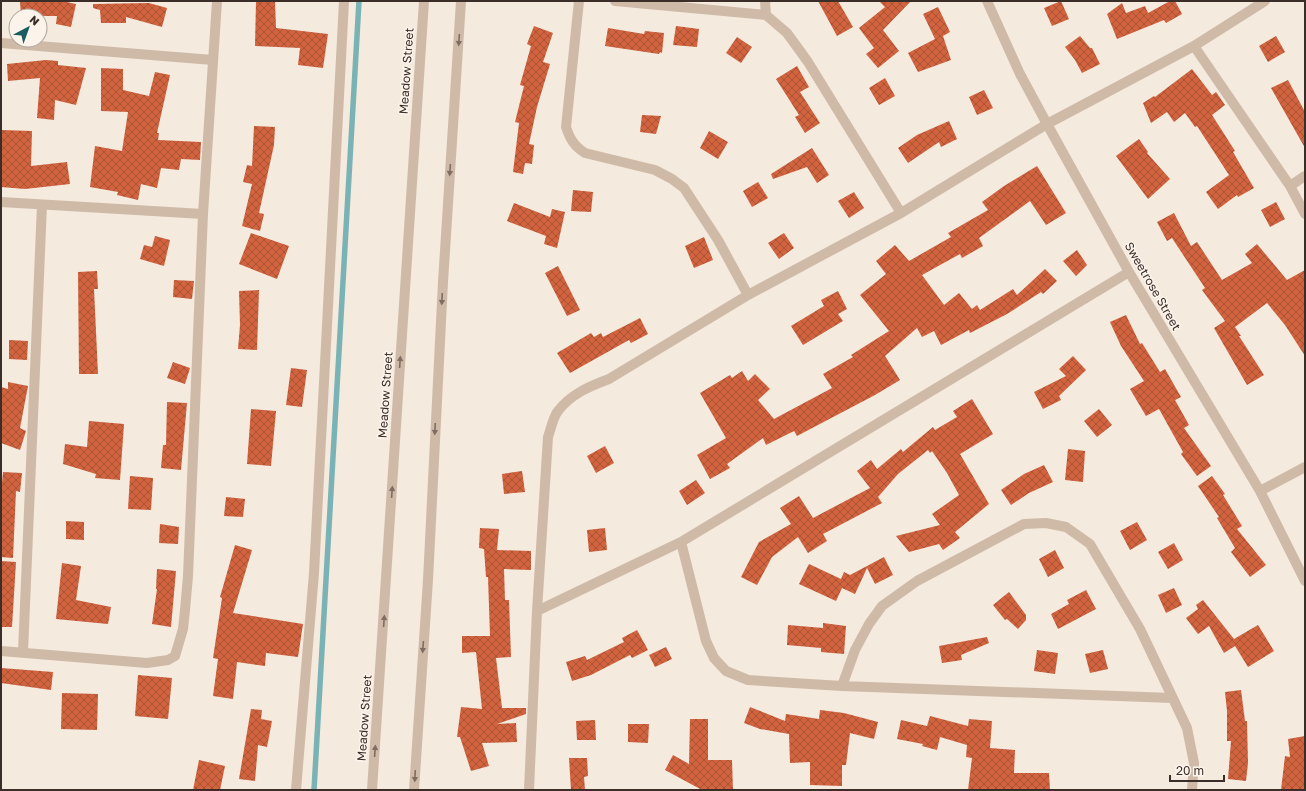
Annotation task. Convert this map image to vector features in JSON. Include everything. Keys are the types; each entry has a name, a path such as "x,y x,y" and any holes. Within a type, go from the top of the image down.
{"street":[{"path":"1,651 147,663 168,660 175,656 183,629 188,576 203,214 217,1"},
{"path":"296,790 314,573 344,1"},
{"name":"Meadow Street","path":"372,790 424,1"},
{"path":"414,790 428,580 443,282 461,1"},
{"path":"579,1 566,127 570,139 576,147 585,153 655,170 672,179 684,188 718,240 748,295"},
{"path":"615,1 766,15 787,33 808,62 901,213"},
{"path":"765,1 766,15"},
{"name":"Sweetrose Street","path":"987,1 1020,74 1047,124 1129,272 1260,491 1305,581"},
{"path":"529,790 537,611 548,437 557,411 570,398 585,389 609,379 748,295 901,213 1047,124 1194,46 1265,1"},
{"path":"1,43 213,60"},
{"path":"1194,46 1290,186 1305,214"},
{"path":"1290,186 1305,176"},
{"path":"1,202 203,214"},
{"path":"23,652 42,205"},
{"path":"537,611 681,542 1129,272"},
{"path":"1260,491 1305,467"},
{"path":"842,686 855,650 869,624 882,606 917,581 1024,524 1046,523 1066,527 1090,544 1140,629 1187,728 1194,763 1192,790"},
{"path":"681,542 706,641 714,658 726,671 748,680 842,686 1172,698"}],"building":[{"path":"20,1 62,1 76,4 71,27 56,24 57,16 48,16 48,8 20,8"},
{"path":"256,1 275,1 276,28 328,34 323,68 298,65 300,48 255,46"},
{"path":"818,1 838,1 853,27 837,36"},
{"path":"879,1 911,1 883,30 899,51 878,68 866,54 874,48 859,28 885,7"},
{"path":"1061,1 1069,19 1052,26 1044,8"},
{"path":"1170,1 1175,1 1182,14 1166,23 1164,20 1117,39 1107,14 1122,3 1126,13 1145,6 1148,13"},
{"path":"149,3 167,8 162,27 126,17 126,23 101,23 100,10 93,8 93,4"},
{"path":"938,7 950,32 943,36 951,60 918,72 908,53 935,39 923,14"},
{"path":"534,26 553,33 543,62 550,64 537,107 529,144 534,145 532,164 525,163 523,174 513,172 519,123 515,122 524,86 520,85 531,46 527,44"},
{"path":"676,26 699,29 697,47 673,45"},
{"path":"608,28 644,34 645,31 664,33 662,53 660,52 659,54 605,46"},
{"path":"1080,36 1090,48 1092,48 1100,64 1082,73 1075,60 1065,47"},
{"path":"1276,36 1285,52 1268,62 1259,46"},
{"path":"737,37 752,47 741,63 726,53"},
{"path":"46,60 58,61 58,65 86,68 76,105 55,100 54,120 37,118 40,78 8,81 7,64"},
{"path":"797,66 809,87 800,92 820,123 805,133 795,117 799,115 776,79"},
{"path":"101,68 123,69 123,90 149,96 155,72 170,75 157,133 159,133 158,140 201,142 200,160 181,159 179,170 161,168 157,188 141,184 138,200 117,195 118,192 90,187 95,146 122,151 128,112 101,111"},
{"path":"1192,69 1212,95 1216,92 1225,105 1212,115 1235,151 1233,152 1254,188 1238,197 1237,195 1218,209 1206,192 1229,175 1197,126 1195,127 1185,113 1174,122 1167,112 1151,123 1143,103 1154,96 1155,97"},
{"path":"885,78 895,96 879,105 869,88"},
{"path":"1288,80 1305,112 1305,148 1271,88"},
{"path":"984,90 993,108 977,115 969,97"},
{"path":"642,115 661,116 656,134 640,132"},
{"path":"949,121 957,139 941,147 939,142 908,163 898,148 917,135"},
{"path":"254,126 275,127 274,145 259,213 264,214 260,231 242,226 252,184 243,182 247,165 252,166"},
{"path":"1,130 32,131 31,166 67,162 70,184 25,189 1,187"},
{"path":"709,131 728,142 718,159 700,148"},
{"path":"1139,139 1148,152 1147,153 1170,179 1148,199 1116,156"},
{"path":"812,148 829,175 817,183 807,167 773,179 771,174"},
{"path":"1037,166 1066,213 1046,225 1030,201 979,238 983,246 962,258 960,254 922,275 944,305 959,293 972,309 977,305 980,310 1013,289 1017,295 1045,269 1057,281 1043,294 1041,292 1007,314 970,333 969,330 941,345 934,331 922,337 917,328 885,356 900,380 875,395 797,436 794,431 766,445 763,438 727,464 730,468 710,479 697,455 726,438 700,393 730,375 732,378 742,371 748,381 755,374 770,389 758,400 774,419 832,388 823,374 853,357 851,355 889,331 860,295 886,274 876,261 895,245 909,261 951,237 948,233 988,210 982,202 1004,186"},
{"path":"758,182 768,198 752,207 743,191"},
{"path":"573,190 593,192 591,212 571,211"},
{"path":"854,192 864,208 849,218 838,201"},
{"path":"1276,202 1285,219 1270,227 1261,210"},
{"path":"514,203 550,217 552,209 565,212 557,248 544,244 546,236 507,221"},
{"path":"1174,213 1191,246 1197,242 1222,280 1252,263 1245,254 1257,244 1287,280 1305,270 1305,356 1285,325 1267,303 1235,327 1241,336 1239,336 1264,375 1247,385 1214,328 1225,321 1202,290 1205,288 1172,238 1167,241 1157,222"},
{"path":"251,233 289,246 277,279 239,264"},
{"path":"784,233 794,248 779,259 768,243"},
{"path":"155,236 170,240 164,266 140,259 144,245 152,247"},
{"path":"704,237 713,260 694,268 685,246"},
{"path":"1077,250 1087,265 1076,276 1063,261"},
{"path":"558,266 580,310 567,316 545,273"},
{"path":"97,271 98,289 94,289 98,374 79,374 78,272"},
{"path":"174,280 194,281 192,299 173,297"},
{"path":"259,290 257,350 238,349 240,325 239,291"},
{"path":"838,291 847,309 838,314 843,321 803,345 791,326 824,306 821,300"},
{"path":"1126,315 1140,344 1142,343 1160,372 1165,369 1181,397 1175,400 1189,425 1184,428 1211,466 1197,476 1181,454 1183,452 1159,409 1146,416 1130,389 1144,381 1121,346 1110,322"},
{"path":"640,318 648,334 631,343 629,340 570,373 557,353 591,333 594,337 601,333 603,337"},
{"path":"9,340 28,341 27,360 9,359"},
{"path":"1073,356 1086,370 1059,396 1061,400 1043,409 1034,392 1066,376 1059,369"},
{"path":"173,362 190,368 185,384 167,378"},
{"path":"291,368 307,370 302,407 286,405"},
{"path":"8,382 28,386 20,428 26,431 20,450 1,443 1,387 8,389"},
{"path":"972,399 993,434 960,454 989,504 955,532 960,538 943,550 939,544 909,552 896,536 940,525 932,514 959,495 947,473 932,451 930,453 928,450 898,474 878,497 882,503 823,534 827,541 808,553 798,537 772,557 757,585 741,577 759,542 791,524 780,508 799,496 813,518 870,488 857,471 871,460 877,469 901,449 903,452 933,427 935,430 957,417 953,411"},
{"path":"167,402 187,403 181,470 161,468 163,445 166,445"},
{"path":"251,409 276,411 271,466 247,464"},
{"path":"1099,409 1112,425 1097,437 1084,421"},
{"path":"89,421 124,424 120,480 95,478 96,474 63,464 65,444 87,447"},
{"path":"605,446 614,463 596,473 587,456"},
{"path":"1068,449 1085,451 1083,482 1065,480"},
{"path":"1044,465 1053,482 1029,493 1011,505 1001,490 1024,474"},
{"path":"522,471 525,492 504,494 502,474"},
{"path":"3,472 22,473 20,492 16,491 13,558 1,557 1,494"},
{"path":"130,476 153,478 151,510 128,509"},
{"path":"1212,476 1225,494 1223,495 1242,526 1237,529 1266,565 1250,577 1231,552 1235,548 1217,518 1219,517 1198,486"},
{"path":"696,480 705,493 687,505 679,491"},
{"path":"226,497 245,499 243,517 224,516"},
{"path":"66,521 84,522 84,540 66,539"},
{"path":"1137,522 1147,540 1130,550 1120,531"},
{"path":"160,524 179,527 178,544 159,543"},
{"path":"480,528 499,529 497,550 531,551 531,570 504,569 505,600 509,600 511,657 496,658 502,708 526,708 526,714 497,724 516,723 517,742 482,743 489,766 471,771 460,737 457,737 461,707 482,709 476,652 462,653 462,636 490,636 488,577 486,577 484,549 479,548"},
{"path":"605,528 607,550 589,552 587,530"},
{"path":"1174,543 1183,560 1168,569 1158,552"},
{"path":"235,545 252,550 233,613 303,624 298,657 266,653 265,666 237,662 233,699 213,696 218,659 213,658 222,598 220,597"},
{"path":"1055,550 1064,568 1048,577 1039,559"},
{"path":"884,557 893,575 875,584 867,568 855,594 842,588 836,601 799,584 809,564 841,579 844,572 850,575"},
{"path":"1,561 16,562 12,627 1,627"},
{"path":"62,563 81,566 76,600 111,607 108,624 56,619"},
{"path":"157,569 176,571 171,627 152,624 157,589"},
{"path":"1174,588 1182,605 1166,613 1158,595"},
{"path":"1086,590 1096,609 1058,629 1051,614 1069,604 1067,600"},
{"path":"1009,592 1026,615 1026,620 1018,629 1007,619 1005,620 993,605"},
{"path":"1203,600 1234,639 1258,625 1274,651 1248,667 1235,646 1224,653 1209,626 1198,634 1186,618 1198,609 1196,605"},
{"path":"823,623 846,626 844,654 821,652 821,648 787,645 788,625 823,628"},
{"path":"637,630 648,650 632,658 630,655 591,675 572,681 566,662 585,656 587,660 624,642 622,638"},
{"path":"987,637 989,643 961,655 962,660 942,663 939,646"},
{"path":"666,647 672,659 655,667 649,655"},
{"path":"1037,650 1058,653 1055,674 1034,671"},
{"path":"1103,650 1108,669 1090,673 1085,654"},
{"path":"1,668 53,672 51,690 1,683"},
{"path":"138,675 172,678 168,719 135,716"},
{"path":"1241,690 1245,721 1247,721 1248,763 1246,781 1228,779 1231,741 1227,741 1227,711 1225,692"},
{"path":"62,693 98,694 97,730 61,729"},
{"path":"750,707 785,721 786,714 819,719 820,710 844,713 878,722 874,739 850,733 846,765 842,765 842,786 810,785 810,762 790,763 789,734 760,729 744,723"},
{"path":"251,709 262,710 261,719 272,721 267,747 258,745 255,781 239,779"},
{"path":"930,716 968,726 969,719 992,721 990,748 1015,750 1014,773 1049,773 1050,790 968,790 972,758 966,757 967,745 940,737 937,750 922,746 923,744 897,739 901,720 927,726"},
{"path":"690,719 708,719 708,760 732,760 733,790 702,790 665,770 673,755 689,764"},
{"path":"595,720 596,740 577,740 576,721"},
{"path":"628,724 649,724 648,743 628,742"},
{"path":"1305,736 1305,790 1281,790 1285,756 1290,757 1288,739"},
{"path":"569,758 587,758 588,776 584,777 585,790 571,790"},
{"path":"199,760 225,766 220,790 193,790"}],"waterway":[{"path":"314,790 359,1"}]}
